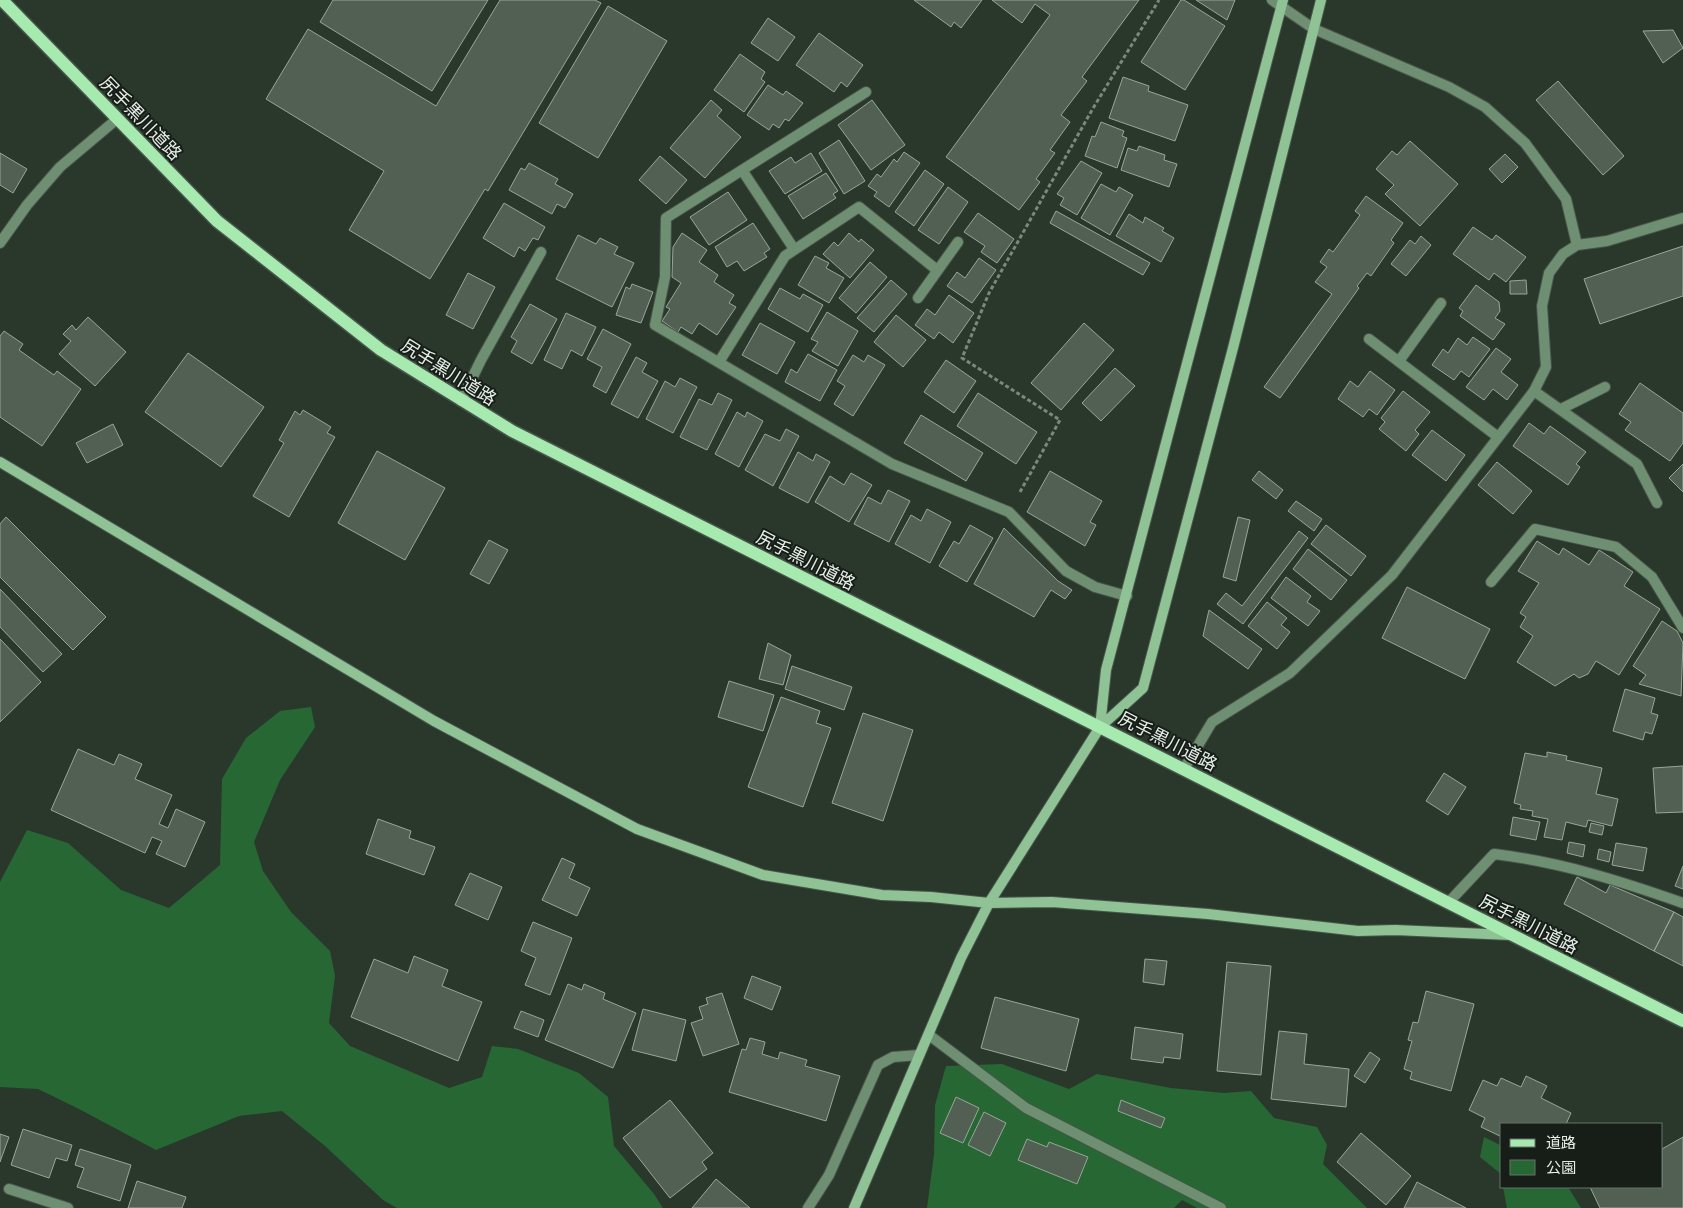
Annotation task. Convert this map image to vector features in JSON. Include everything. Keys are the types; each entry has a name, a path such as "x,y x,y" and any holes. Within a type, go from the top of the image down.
{"main road":[{"name":"尻手黒川道路","path":"2,0 217,222 381,350 461,401 512,431 1683,1021"}],"street":[{"path":"854,1208 961,958 989,904 1100,727 1143,688 1233,348 1321,0"},
{"path":"1100,727 1106,670 1279,2 1314,29 1449,87 1485,107 1525,143 1566,199 1577,245"},
{"path":"866,92 666,218 665,277 655,325 892,464 1009,512 1066,571 1095,587 1126,596"},
{"path":"0,243 27,205 60,168 117,119"},
{"path":"742,170 794,249"},
{"path":"719,362 785,256 859,207 938,270"},
{"path":"1184,769 1212,722 1290,673 1392,576 1534,391 1546,367 1542,306 1549,273 1564,254 1577,245 1607,241 1683,218"},
{"path":"918,298 958,242"},
{"path":"461,401 541,252"},
{"path":"1399,361 1441,304"},
{"path":"1369,339 1498,437"},
{"path":"1561,409 1604,387"},
{"path":"1534,391 1637,464 1657,503"},
{"path":"0,462 434,721 637,828 763,875 882,895 931,897 989,904 1052,902 1199,913 1358,931 1395,930 1513,935"},
{"path":"1491,582 1536,529 1616,547 1652,577 1683,628"},
{"path":"1448,903 1494,854 1539,859 1609,877 1683,903"},
{"path":"929,1034 1026,1108 1221,1208"},
{"path":"808,1208 829,1175 878,1065 893,1057 919,1055"},
{"path":"9,1189 42,1204 68,1208"}],"path":[{"path":"1009,512 1060,420 962,358 989,293 1092,110 1159,0"}],"green space":[{"path":"311,707 315,727 280,780 254,842 263,871 291,912 330,951 335,976 329,1023 350,1046 449,1088 482,1077 492,1046 518,1049 579,1073 608,1097 614,1146 654,1194 663,1208 397,1208 383,1200 325,1146 282,1111 239,1116 156,1150 38,1089 0,1087 0,882 27,830 68,843 121,890 169,908 220,865 222,779 246,738 280,711"},
{"path":"1002,1064 1069,1089 1097,1074 1171,1088 1224,1093 1251,1091 1274,1118 1317,1127 1327,1145 1323,1164 1367,1208 1197,1208 1182,1200 1174,1208 927,1208 934,1154 935,1105 946,1066"},
{"path":"1484,1137 1500,1145 1500,1173 1480,1157"},
{"path":"1503,1188 1569,1188 1581,1208 1507,1208"}],"building":[{"path":"333,0 488,0 432,91 320,22"},
{"path":"500,0 595,0 601,3 488,191 485,189 430,279 349,230 384,171 266,99 308,29 436,106"},
{"path":"914,0 982,0 961,28 954,22 951,27"},
{"path":"992,0 1139,0 1082,77 1087,81 1061,115 1070,122 1050,150 1055,153 1036,179 1040,182 1019,210 946,157 1050,15 1035,4 1022,23"},
{"path":"1181,0 1184,0 1225,26 1185,90 1141,62"},
{"path":"1196,0 1235,0 1227,20"},
{"path":"608,6 667,41 598,158 539,123"},
{"path":"768,18 795,37 778,61 751,43"},
{"path":"1673,30 1683,48 1663,63 1643,31"},
{"path":"819,33 863,65 847,87 841,82 834,92 796,65"},
{"path":"740,54 765,72 761,79 765,82 744,112 714,90"},
{"path":"1123,77 1149,86 1148,91 1188,105 1175,141 1109,118"},
{"path":"1558,81 1624,156 1603,175 1536,100"},
{"path":"768,85 783,95 786,91 803,103 789,121 785,119 779,128 773,124 769,130 747,115"},
{"path":"711,100 722,110 717,116 741,137 705,178 670,148"},
{"path":"872,100 905,145 871,170 838,125"},
{"path":"1101,122 1124,131 1122,136 1127,138 1117,168 1085,156 1092,136 1095,137"},
{"path":"839,140 865,181 844,194 819,153"},
{"path":"1410,141 1458,184 1420,226 1385,194 1394,185 1376,169 1392,151 1397,155"},
{"path":"1139,146 1165,155 1164,160 1177,164 1169,187 1121,170 1128,148 1137,151"},
{"path":"904,152 920,163 889,207 874,196 877,192 868,186 877,174 881,177 894,159 897,162"},
{"path":"0,153 27,169 13,193 0,185"},
{"path":"811,153 822,171 785,194 769,171 791,157 795,163"},
{"path":"1505,154 1518,167 1502,183 1489,169"},
{"path":"660,156 687,180 666,204 639,180"},
{"path":"1081,161 1102,173 1077,215 1060,205 1064,198 1057,194"},
{"path":"529,163 558,179 555,184 573,194 565,208 557,204 552,214 509,190 521,168 525,170"},
{"path":"925,170 944,184 914,226 895,212"},
{"path":"826,173 838,191 833,194 836,198 803,219 788,196"},
{"path":"1101,184 1116,192 1119,187 1133,195 1110,235 1081,218"},
{"path":"948,187 968,202 939,244 918,230"},
{"path":"728,192 747,220 709,245 690,217"},
{"path":"1366,196 1403,223 1391,240 1394,243 1371,276 1367,273 1357,286 1359,288 1280,398 1264,387 1332,294 1315,282 1327,267 1320,262 1329,249 1333,252 1360,215 1355,211"},
{"path":"504,203 545,227 538,240 533,238 525,251 519,247 514,257 483,238"},
{"path":"1056,211 1150,263 1143,275 1050,223"},
{"path":"978,213 1014,239 997,263 981,252 985,246 964,232"},
{"path":"1129,214 1143,223 1145,217 1164,228 1162,231 1174,238 1161,262 1116,236"},
{"path":"753,223 770,249 764,253 767,257 744,271 737,261 727,267 715,247"},
{"path":"1473,227 1492,240 1496,235 1526,257 1506,282 1494,273 1489,280 1453,254"},
{"path":"682,233 707,250 699,262 718,275 714,282 734,295 729,303 736,307 717,335 699,323 692,334 681,327 678,332 662,321 670,309 666,307 681,283 672,277 673,247"},
{"path":"849,233 859,242 861,239 874,250 850,278 823,254 834,242 838,246"},
{"path":"578,235 596,244 600,238 618,247 614,254 634,263 612,307 556,279"},
{"path":"1421,236 1431,245 1406,276 1391,264 1410,240 1415,244"},
{"path":"1683,246 1683,296 1600,324 1584,279"},
{"path":"815,256 829,263 826,268 844,278 829,303 798,285"},
{"path":"979,258 996,270 972,303 947,286 957,272 965,278"},
{"path":"870,262 887,277 856,313 839,298"},
{"path":"468,273 495,287 473,329 446,315"},
{"path":"891,280 907,294 874,332 857,318"},
{"path":"1526,280 1527,294 1510,294 1510,281"},
{"path":"632,284 653,292 641,323 616,315 626,287 630,289"},
{"path":"1476,285 1499,302 1500,311 1495,318 1505,324 1493,340 1460,316 1463,311 1459,308"},
{"path":"780,288 800,299 803,294 823,305 808,332 768,309"},
{"path":"949,295 974,313 953,343 939,332 934,339 915,325 927,309 935,315"},
{"path":"530,304 557,319 532,364 511,352 517,341 511,337"},
{"path":"827,312 858,331 838,366 812,351 818,342 811,339"},
{"path":"566,313 596,327 582,356 571,350 562,369 544,360"},
{"path":"896,315 926,340 903,367 874,342"},
{"path":"88,317 126,352 95,386 59,354 71,341 63,334 72,325 76,330"},
{"path":"760,323 795,342 777,374 742,355"},
{"path":"1084,323 1114,350 1061,410 1031,383"},
{"path":"603,329 631,344 606,393 593,386 602,367 587,359"},
{"path":"4,331 23,344 19,350 54,375 57,371 81,389 42,446 0,417 0,336"},
{"path":"1473,337 1490,349 1469,377 1461,371 1454,380 1432,365 1443,349 1448,353 1458,338 1467,345"},
{"path":"1496,348 1511,359 1501,372 1518,385 1507,400 1493,389 1484,400 1466,387"},
{"path":"188,353 264,407 221,467 145,412"},
{"path":"808,354 837,370 820,401 785,382 791,369 797,373"},
{"path":"853,355 864,362 868,355 885,365 853,416 834,404 845,386 837,381"},
{"path":"636,357 647,363 642,372 658,381 638,418 611,404"},
{"path":"946,360 976,381 954,413 924,392"},
{"path":"1115,368 1135,386 1101,421 1082,403"},
{"path":"1370,371 1395,390 1377,415 1369,409 1363,417 1338,399 1350,381 1358,387"},
{"path":"680,378 697,387 673,433 646,419 665,381 675,387"},
{"path":"1640,383 1683,413 1683,443 1670,461 1625,430 1631,422 1619,414"},
{"path":"1403,391 1430,412 1415,430 1419,434 1406,451 1379,429 1385,422 1381,418"},
{"path":"718,393 732,400 707,450 680,437 699,399 712,405"},
{"path":"978,393 1037,432 1016,464 957,426"},
{"path":"303,410 331,427 327,433 335,437 289,517 253,496 284,443 279,440 295,411 300,415"},
{"path":"737,412 745,417 747,412 763,421 739,467 715,454"},
{"path":"921,415 983,453 966,481 904,443"},
{"path":"1529,423 1544,434 1550,426 1586,452 1576,464 1580,467 1568,485 1513,446"},
{"path":"113,424 123,445 87,463 76,443"},
{"path":"786,429 799,436 773,486 745,470 765,434 780,441"},
{"path":"1432,430 1465,455 1446,481 1412,455"},
{"path":"377,451 445,488 405,560 338,523"},
{"path":"798,452 813,461 816,454 830,462 808,503 779,488"},
{"path":"1497,462 1532,491 1513,514 1478,485"},
{"path":"1683,464 1683,492 1669,478"},
{"path":"1050,471 1102,501 1090,522 1096,525 1085,546 1027,512"},
{"path":"1259,471 1283,490 1276,499 1252,480"},
{"path":"851,473 872,485 849,522 815,502 830,476 844,485"},
{"path":"888,490 910,501 889,542 854,524 868,497 881,504"},
{"path":"1296,501 1322,519 1314,531 1288,511"},
{"path":"927,509 951,522 930,563 895,544 911,515 921,521"},
{"path":"6,517 106,617 73,650 0,577 0,524"},
{"path":"1238,517 1250,520 1236,581 1223,577"},
{"path":"970,525 993,538 967,582 939,566 954,541 959,544"},
{"path":"1326,525 1366,556 1351,576 1311,544"},
{"path":"1004,528 1058,581 1072,590 1065,599 1051,590 1034,617 974,584"},
{"path":"1299,531 1308,538 1243,624 1217,604 1226,593 1242,606"},
{"path":"489,540 508,550 489,584 470,574"},
{"path":"1537,541 1559,555 1563,548 1589,565 1599,550 1633,572 1624,586 1660,609 1619,675 1596,661 1588,674 1579,678 1574,674 1555,686 1517,662 1533,636 1520,627 1526,617 1520,613 1539,583 1518,571"},
{"path":"1308,549 1347,580 1331,600 1293,569"},
{"path":"1286,577 1311,596 1307,602 1320,611 1308,626 1271,598"},
{"path":"1407,587 1490,629 1465,679 1382,638"},
{"path":"0,589 62,654 43,672 0,627"},
{"path":"1267,602 1287,618 1281,625 1290,632 1277,649 1248,626"},
{"path":"1209,610 1262,649 1248,669 1203,636"},
{"path":"1662,621 1677,631 1683,643 1681,696 1639,684 1646,675 1633,666"},
{"path":"0,639 41,682 0,722"},
{"path":"768,643 791,655 783,685 759,679"},
{"path":"792,666 852,687 844,710 785,689"},
{"path":"729,681 774,695 763,731 718,717"},
{"path":"1625,689 1655,698 1651,713 1658,715 1652,734 1645,732 1643,740 1613,731"},
{"path":"781,697 820,711 816,723 831,728 803,807 748,787"},
{"path":"863,713 913,730 883,821 832,803"},
{"path":"78,749 114,765 119,754 142,764 135,779 172,795 159,824 168,828 176,809 205,822 185,867 156,854 162,841 152,837 145,853 51,810"},
{"path":"1547,752 1567,756 1566,760 1602,768 1596,794 1618,799 1612,826 1588,820 1586,827 1566,822 1562,840 1544,837 1548,819 1532,816 1533,811 1520,809 1521,805 1514,803 1525,753 1547,757"},
{"path":"1683,766 1683,812 1656,813 1653,768"},
{"path":"1444,773 1466,787 1448,815 1426,801"},
{"path":"1513,817 1540,822 1536,840 1510,835"},
{"path":"378,819 411,831 409,838 435,847 424,875 366,854"},
{"path":"1591,823 1604,826 1602,835 1589,832"},
{"path":"1569,842 1585,845 1583,857 1567,853"},
{"path":"1616,843 1647,848 1643,871 1612,865"},
{"path":"1599,849 1611,852 1609,862 1597,859"},
{"path":"562,858 575,864 569,878 590,888 577,916 542,900"},
{"path":"1683,866 1683,889 1675,886"},
{"path":"470,873 502,887 488,920 455,905"},
{"path":"1577,877 1606,893 1610,885 1674,912 1654,951 1564,904"},
{"path":"1674,912 1683,917 1683,966 1654,951"},
{"path":"533,922 572,938 550,995 525,985 536,958 521,951"},
{"path":"414,956 448,970 442,986 482,1002 458,1061 351,1017 374,959 408,973"},
{"path":"1145,959 1167,961 1164,985 1143,982"},
{"path":"1227,962 1271,966 1261,1075 1217,1071"},
{"path":"752,976 781,987 772,1010 744,998"},
{"path":"568,984 582,990 584,984 605,993 603,999 636,1013 613,1068 545,1040"},
{"path":"1426,991 1474,1004 1451,1091 1410,1079 1412,1072 1404,1069 1412,1041 1408,1040 1413,1022 1418,1023"},
{"path":"722,993 739,1044 703,1056 691,1023 703,1019 699,1007 708,1004 706,998"},
{"path":"995,997 1079,1019 1066,1071 981,1048"},
{"path":"643,1009 686,1020 676,1061 632,1050"},
{"path":"521,1011 544,1020 538,1037 514,1028"},
{"path":"1135,1027 1183,1034 1180,1059 1164,1057 1163,1063 1131,1059"},
{"path":"1279,1031 1307,1034 1304,1064 1349,1069 1346,1107 1271,1099"},
{"path":"750,1038 765,1042 762,1054 778,1059 780,1052 807,1060 805,1066 840,1076 826,1121 729,1092 742,1049 746,1050"},
{"path":"1370,1052 1380,1059 1365,1083 1354,1076"},
{"path":"1526,1076 1547,1086 1541,1098 1571,1113 1566,1123 1500,1123 1500,1136 1481,1127 1485,1118 1469,1110 1483,1080 1497,1086 1501,1078 1521,1087"},
{"path":"956,1097 979,1108 963,1143 940,1133"},
{"path":"670,1100 713,1153 702,1162 707,1169 670,1198 623,1138"},
{"path":"1121,1100 1165,1118 1161,1128 1118,1111"},
{"path":"984,1112 1006,1123 990,1156 968,1145"},
{"path":"23,1129 72,1145 67,1161 56,1158 49,1178 11,1165"},
{"path":"1361,1133 1411,1176 1386,1205 1337,1162"},
{"path":"0,1134 9,1137 0,1162"},
{"path":"1683,1137 1683,1208 1600,1208 1590,1188 1663,1188 1663,1148"},
{"path":"1027,1139 1047,1147 1049,1142 1088,1157 1077,1184 1018,1160"},
{"path":"80,1149 131,1165 120,1201 77,1187 84,1168 75,1165"},
{"path":"716,1179 750,1208 692,1208"},
{"path":"137,1181 186,1197 182,1208 128,1208"},
{"path":"1417,1182 1466,1208 1404,1208"}]}
